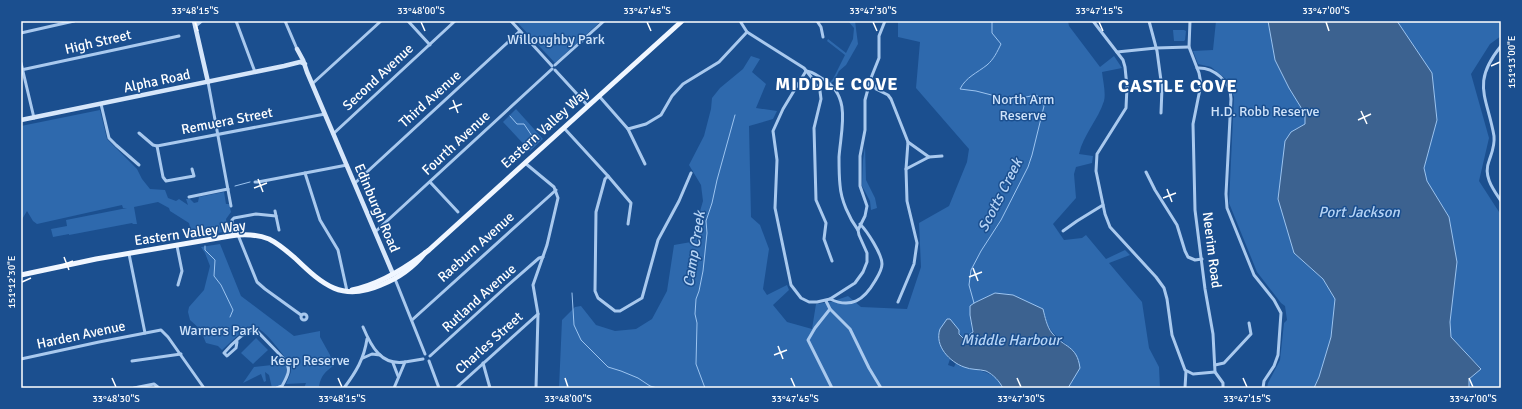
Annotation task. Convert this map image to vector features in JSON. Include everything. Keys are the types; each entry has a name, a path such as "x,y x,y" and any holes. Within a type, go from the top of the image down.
{"main road":[{"name":"Eastern Valley Way","path":"21,275 129,254 240,235 260,236 273,241 287,251 322,283 335,289 363,292 411,268 425,253 682,21"},
{"path":"195,23 208,82"},
{"path":"297,49 305,67"},
{"path":"297,49 305,67"},
{"path":"299,55 299,60 296,63 305,67"},
{"name":"Alpha Road","path":"21,120 296,63"},
{"name":"Edinburgh Road","path":"305,67 394,277"}],"street":[{"path":"21,33 74,21"},
{"path":"195,23 201,21"},
{"path":"236,21 255,72"},
{"path":"290,21 285,23 297,49"},
{"path":"312,84 381,21"},
{"path":"408,21 430,45"},
{"name":"Second Avenue","path":"333,134 456,21"},
{"path":"511,21 588,106"},
{"name":"Fourth Avenue","path":"376,232 604,21"},
{"path":"740,21 747,32 806,71 818,87 821,95 821,103 814,128 814,171 817,187 816,197 817,203 826,223 824,240 832,261"},
{"path":"817,21 821,27 823,36"},
{"path":"858,230 868,206 860,186 860,156 866,130 865,100 871,78 879,58 879,38 885,21"},
{"path":"1093,21 1118,52 1125,67 1127,104 1125,111 1097,154 1096,171 1106,218 1110,227 1163,286 1167,299 1172,335 1183,367 1186,371 1193,374 1215,372 1221,380 1223,388"},
{"path":"1149,21 1156,48 1162,88 1161,113"},
{"name":"Neerim Road","path":"1190,21 1189,47 1201,80 1201,87 1193,124 1195,210 1213,331 1215,372"},
{"name":"Third Avenue","path":"355,183 520,31"},
{"path":"628,129 646,124 661,115 672,96 683,84 718,62 747,32"},
{"name":"High Street","path":"22,70 179,36"},
{"path":"1501,46 1493,56 1485,72 1483,87 1494,136 1493,149 1486,168 1489,182 1501,201"},
{"path":"1118,52 1156,48 1189,47"},
{"path":"21,63 34,118"},
{"path":"1197,68 1209,69 1216,73 1222,79 1230,92 1231,99 1226,194 1227,208 1254,275 1274,300 1281,313 1278,355 1274,366 1264,381 1263,388"},
{"path":"806,71 810,71 827,81 838,93 844,123 839,159 840,186 847,210 858,230 867,253 866,266 855,283 828,300 817,302 808,302 801,298 791,285 775,208 777,160 773,131 783,109 806,71"},
{"path":"871,78 876,89 891,99 908,142 906,169 907,201 917,242 914,264 898,302"},
{"path":"208,82 232,206"},
{"path":"599,96 628,129 645,164"},
{"path":"101,104 110,138 140,165"},
{"name":"Remuera Street","path":"157,146 325,114"},
{"path":"564,128 631,203 628,224"},
{"path":"138,133 153,145 157,146 163,177 166,181 194,176 192,169"},
{"path":"908,142 929,158"},
{"path":"906,169 929,158 942,156"},
{"path":"525,162 552,185 556,190 558,200 543,257 533,286 538,314 536,388"},
{"path":"255,182 347,165"},
{"path":"1146,172 1155,190 1177,225 1188,257 1195,260 1202,259"},
{"path":"305,173 320,220 338,250 347,291"},
{"path":"608,176 605,178 596,212 595,291 598,298 617,312 642,298 658,240 679,201 691,173"},
{"path":"430,182 458,212"},
{"path":"188,197 228,189"},
{"name":"Raeburn Avenue","path":"412,320 556,190"},
{"path":"1063,231 1103,205"},
{"path":"275,211 279,230"},
{"path":"230,236 232,218 258,214 276,216"},
{"path":"232,224 240,235 257,282 264,290 301,316"},
{"path":"828,300 838,303 849,303 859,299 869,291 881,270 881,258 866,230 860,224"},
{"path":"177,246 182,271 178,285"},
{"path":"129,254 145,332"},
{"name":"Rutland Avenue","path":"430,356 507,286 539,258 543,257"},
{"name":"Edinburgh Road","path":"394,277 425,354"},
{"path":"828,300 830,309 850,329 869,368 881,388"},
{"path":"830,309 815,328 808,340 832,388"},
{"name":"Charles Street","path":"456,388 538,314"},
{"path":"1215,365 1224,363 1251,334 1249,323"},
{"path":"363,327 367,339 380,355 393,363 422,358 425,354 428,354 430,356 429,361 440,388"},
{"path":"236,342 236,348 227,356 224,353 236,342 248,331 252,329 256,330 274,347 289,365 289,372 282,386 278,388"},
{"name":"Harden Avenue","path":"21,359 158,330 163,331 180,354"},
{"path":"344,388 363,358 367,339"},
{"path":"132,361 180,354 204,388"},
{"path":"363,358 372,354 380,355"},
{"path":"422,358 425,361 429,361"},
{"path":"394,388 405,362"},
{"path":"393,363 398,376"},
{"path":"483,363 490,388"},
{"path":"1185,388 1186,371"},
{"path":"134,388 154,384 159,388"}],"green space":[{"name":"Willoughby Park","path":"516,21 601,21 555,63"},
{"path":"848,21 855,21 858,44 846,65 839,71 834,81 831,83 830,82 845,55 827,41 828,39 846,53 853,39 854,28"},
{"name":"North Arm Reserve","path":"898,21 1068,21 1069,26 1100,67 1114,56 1122,68 1102,72 1105,98 1098,115 1084,140 1079,154 1093,156 1092,163 1076,167 1074,174 1076,198 1053,224 1064,240 1082,238 1086,235 1106,259 1125,250 1130,255 1109,263 1142,302 1149,348 1159,367 1160,388 1068,388 1073,380 1066,344 1051,330 1043,309 995,293 974,303 970,313 972,328 968,340 961,335 954,325 939,340 950,359 948,365 954,367 956,363 994,376 1003,388 559,388 562,320 575,307 581,306 596,325 615,331 636,329 652,319 667,291 674,245 691,242 703,201 701,185 689,165 704,136 711,109 712,98 720,88 743,69 751,56 760,59 752,72 766,84 756,108 777,111 773,119 749,126 751,217 760,225 769,249 763,289 767,295 787,285 789,290 773,305 787,322 812,329 816,304 831,302 848,296 861,307 907,309 921,267 919,223 949,206 967,162 969,149 916,88 920,42 898,37"},
{"name":"H.D. Robb Reserve","path":"1216,21 1268,21 1275,60 1289,88 1305,114 1305,124 1291,132 1294,253 1323,279 1335,299 1331,337 1319,377 1314,388 1267,388 1280,360 1284,323 1287,320 1285,306 1257,272 1229,203 1234,97 1226,79 1211,67 1198,64 1193,51 1213,50"},
{"path":"1397,21 1501,21 1501,36 1490,44 1471,74 1489,138 1479,181 1501,215 1501,388 1469,388 1469,379 1481,368 1451,337 1450,322 1457,262 1449,217 1427,181 1424,168 1437,120 1432,74"},
{"path":"1173,30 1186,31 1185,40 1174,41"},
{"path":"516,109 543,139 530,151 503,122"},
{"path":"100,110 107,139 137,169 142,179 150,189 165,190 168,198 176,201 179,199 188,205 186,199 190,199 194,203 198,202 199,197 224,192 226,204 229,204 231,212 226,219 228,231 203,236 192,235 189,223 170,211 169,208 158,202 134,207 137,224 132,223 69,235 53,237 51,229 67,226 66,220 127,208 123,208 122,205 37,224 33,221 27,211 21,221 21,126"},
{"path":"865,146 866,180 875,198 877,208 871,210 870,201 862,186"},
{"name":"Keep Reserve","path":"220,244 241,296 294,336 320,331 320,337 330,355 333,366 322,377 319,386 321,388 304,388 306,383 286,384 291,372 291,365 270,339 256,327 251,326 246,328 222,350 218,346 206,343 200,329 190,320 188,312 189,307 204,290 210,266 201,247"},
{"path":"256,338 268,350 253,364 241,353"},
{"path":"281,364 287,365 286,373 282,383 276,387 272,388 269,375 265,372 266,381 264,382 261,374 243,383 254,367"}],"water":[{"name":"Port Jackson","path":"1268,21 1397,21 1432,73 1437,120 1424,168 1427,181 1449,217 1457,262 1450,322 1451,337 1481,369 1469,379 1469,388 1314,388 1319,377 1331,337 1335,299 1323,279 1294,253 1278,199 1285,141 1291,132 1305,124 1305,114 1289,88 1275,60"},
{"name":"Middle Harbour","path":"995,293 1013,295 1043,309 1050,331 1073,351 1078,361 1080,368 1068,388 1003,388 996,378 986,371 959,365 944,352 939,341 939,335 940,329 947,319 950,319 959,330 959,334 964,339 970,338 970,334 973,332 970,306"}],"waterway":[{"name":"Scotts Creek","path":"974,303 969,285 971,270 981,251 1001,220 1028,167 1044,106 1042,99 1036,95 1011,100 976,91 960,89 969,78 989,63 1001,44 992,33 992,21"},
{"name":"Camp Creek","path":"705,388 696,364 696,299 703,271 707,233 706,221 735,115"},
{"path":"510,116 517,124 524,124 536,142"},
{"path":"235,186 250,182"},
{"path":"205,246 205,250 215,260 214,276 221,285 233,310 230,317"},
{"path":"572,293 574,325 581,340 608,367 638,378 650,386 657,388"}],"district":[{"name":"MIDDLE COVE","path":"837,84"},
{"name":"CASTLE COVE","path":"1178,86"}],"park label":[{"name":"Warners Park","path":"219,330"}]}
